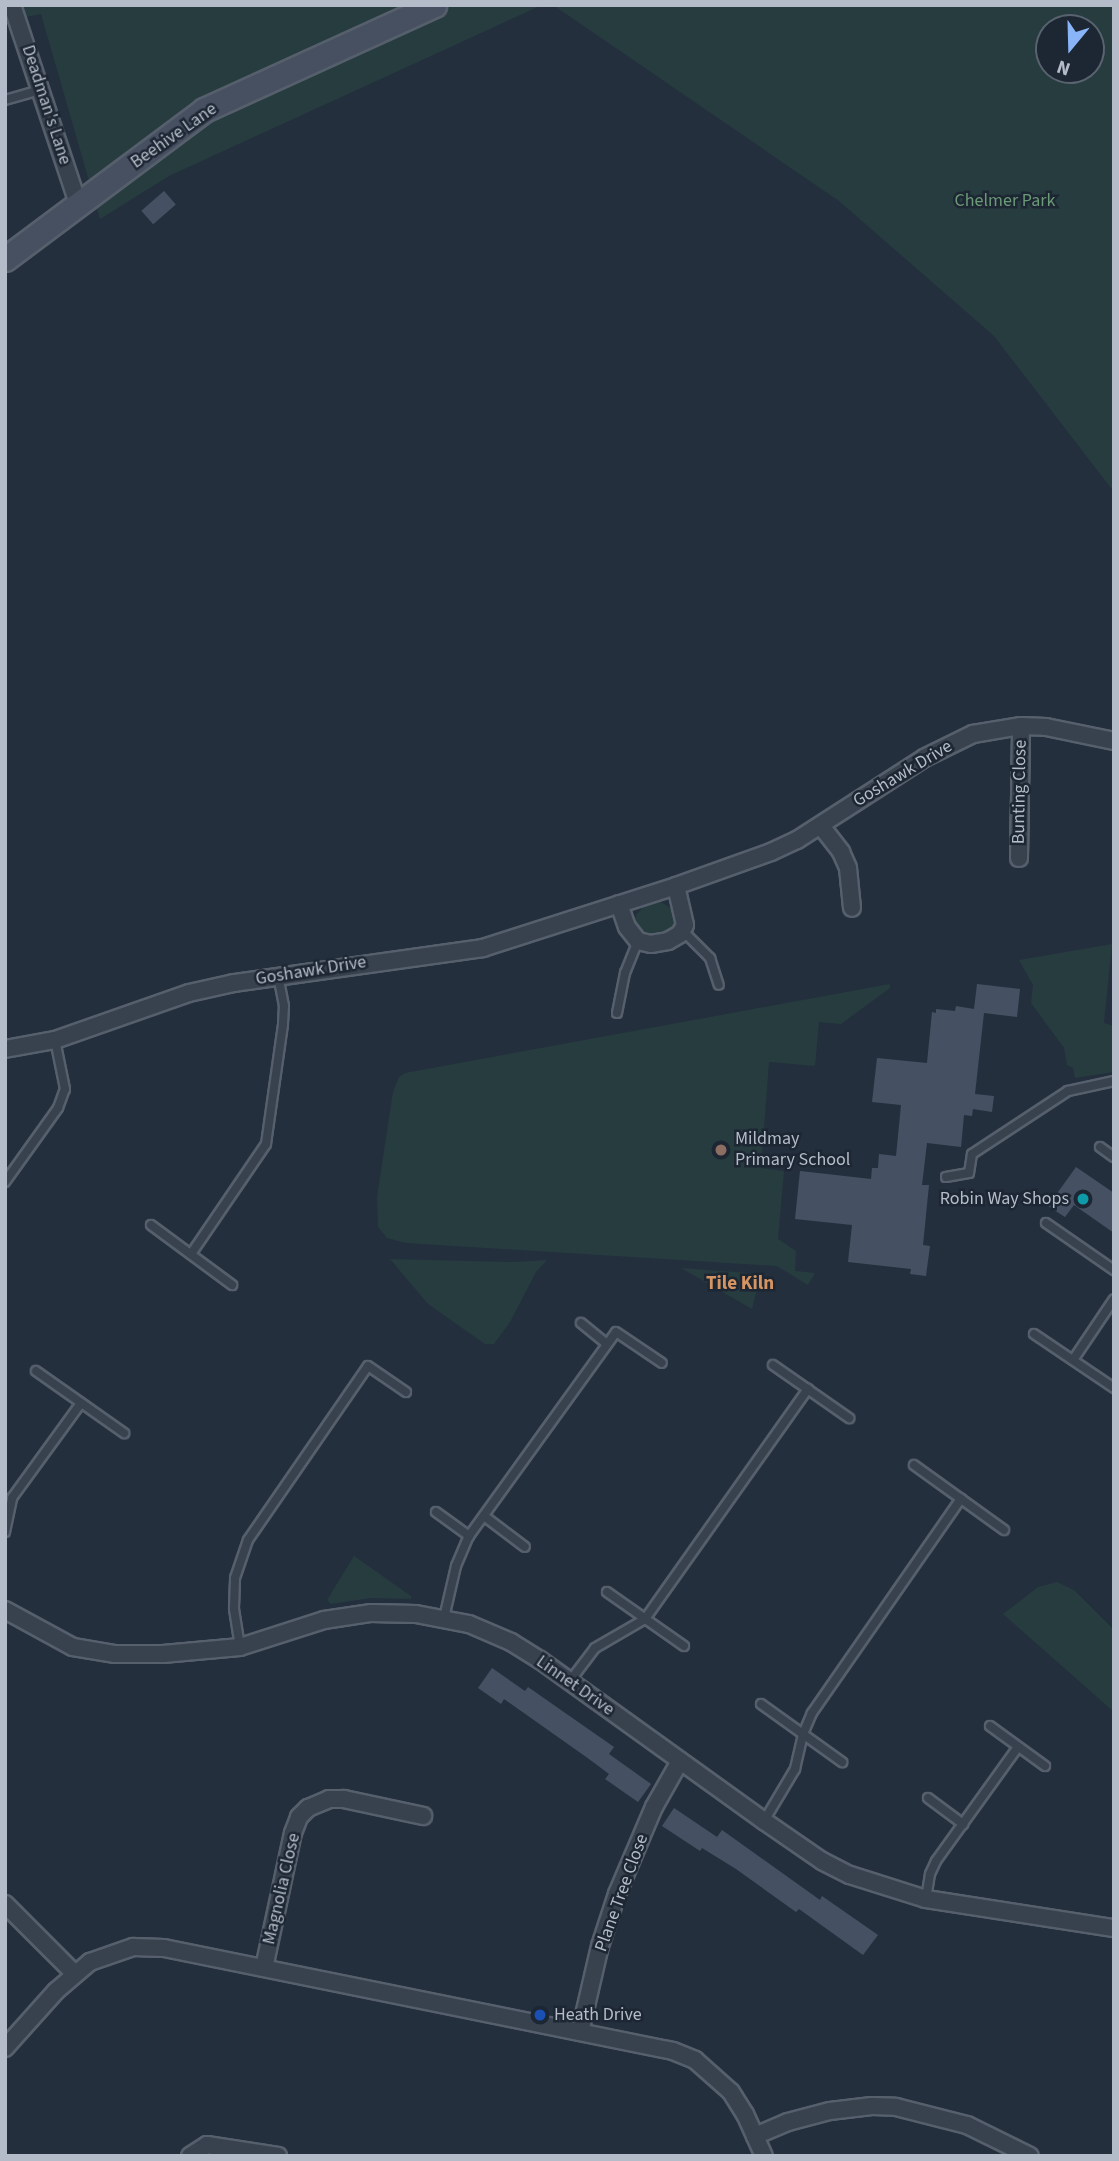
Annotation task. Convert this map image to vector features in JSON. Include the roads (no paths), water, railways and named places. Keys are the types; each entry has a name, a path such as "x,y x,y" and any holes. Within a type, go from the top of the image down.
{"main road":[{"name":"Beehive Lane","path":"5,259 204,110 434,5"}],"street":[{"name":"Deadman's Lane","path":"12,5 79,206"},
{"name":"Goshawk Drive","path":"5,1049 55,1040 189,993 278,976 483,948 676,886 771,852 821,826 947,746 973,734 1021,726 1046,727 1114,741"},
{"name":"Bunting Close","path":"1019,859 1021,726"},
{"path":"821,826 841,852 848,868 852,908"},
{"path":"619,904 626,927 638,941 651,944 668,941 685,925 684,911 676,886"},
{"name":"Linnet Drive","path":"5,1610 53,1639 95,1652 153,1654 240,1647 343,1616 397,1613 444,1618 511,1642 822,1861 850,1875 876,1886 926,1899 1114,1927"},
{"name":"Plane Tree Close","path":"580,2032 600,1946 617,1894 654,1807 680,1761"},
{"name":"Magnolia Close","path":"264,1968 293,1833 299,1817 308,1808 329,1798 344,1799 423,1816"},
{"path":"5,1904 74,1973"},
{"path":"5,2048 74,1973 110,1952 149,1946 673,2051 695,2060 730,2092 764,2156"},
{"path":"755,2136 830,2111 872,2106 897,2107 967,2125 1030,2156"},
{"path":"190,2156 207,2145 278,2156"}],"lane":[{"path":"5,100 41,90"},
{"path":"682,930 710,958 719,985"},
{"path":"617,1013 622,986 638,941"},
{"path":"191,1254 266,1143 283,1024 284,1006 278,976"},
{"path":"5,1182 58,1108 65,1089 55,1040"},
{"path":"946,1177 970,1173 972,1153 1068,1091 1114,1081"},
{"path":"1100,1147 1114,1157"},
{"path":"1046,1223 1114,1269"},
{"path":"151,1225 232,1284"},
{"path":"1073,1360 1114,1299"},
{"path":"581,1323 607,1344"},
{"path":"444,1618 456,1566 469,1536 616,1332 662,1363"},
{"path":"1034,1334 1114,1388"},
{"path":"773,1365 849,1418"},
{"path":"240,1647 234,1608 235,1578 248,1540 368,1366 406,1392"},
{"path":"36,1371 124,1433"},
{"path":"570,1681 595,1648 645,1619 808,1389"},
{"path":"5,1531 9,1496 81,1403"},
{"path":"914,1465 1004,1530"},
{"path":"764,1821 795,1769 803,1734 812,1713 961,1499"},
{"path":"436,1513 469,1536"},
{"path":"484,1516 525,1547"},
{"path":"607,1592 684,1646"},
{"path":"761,1704 842,1762"},
{"path":"990,1726 1045,1766"},
{"path":"926,1899 930,1874 936,1861 1018,1746"},
{"path":"928,1798 963,1824"}],"place":[{"name":"Mildmay Primary School","path":"721,1150"},
{"name":"Robin Way Shops","path":"1083,1199"},
{"name":"Heath Drive","path":"540,2015"}],"district":[{"name":"Tile Kiln","path":"740,1284"}],"park label":[{"name":"Chelmer Park","path":"1005,201"}]}
